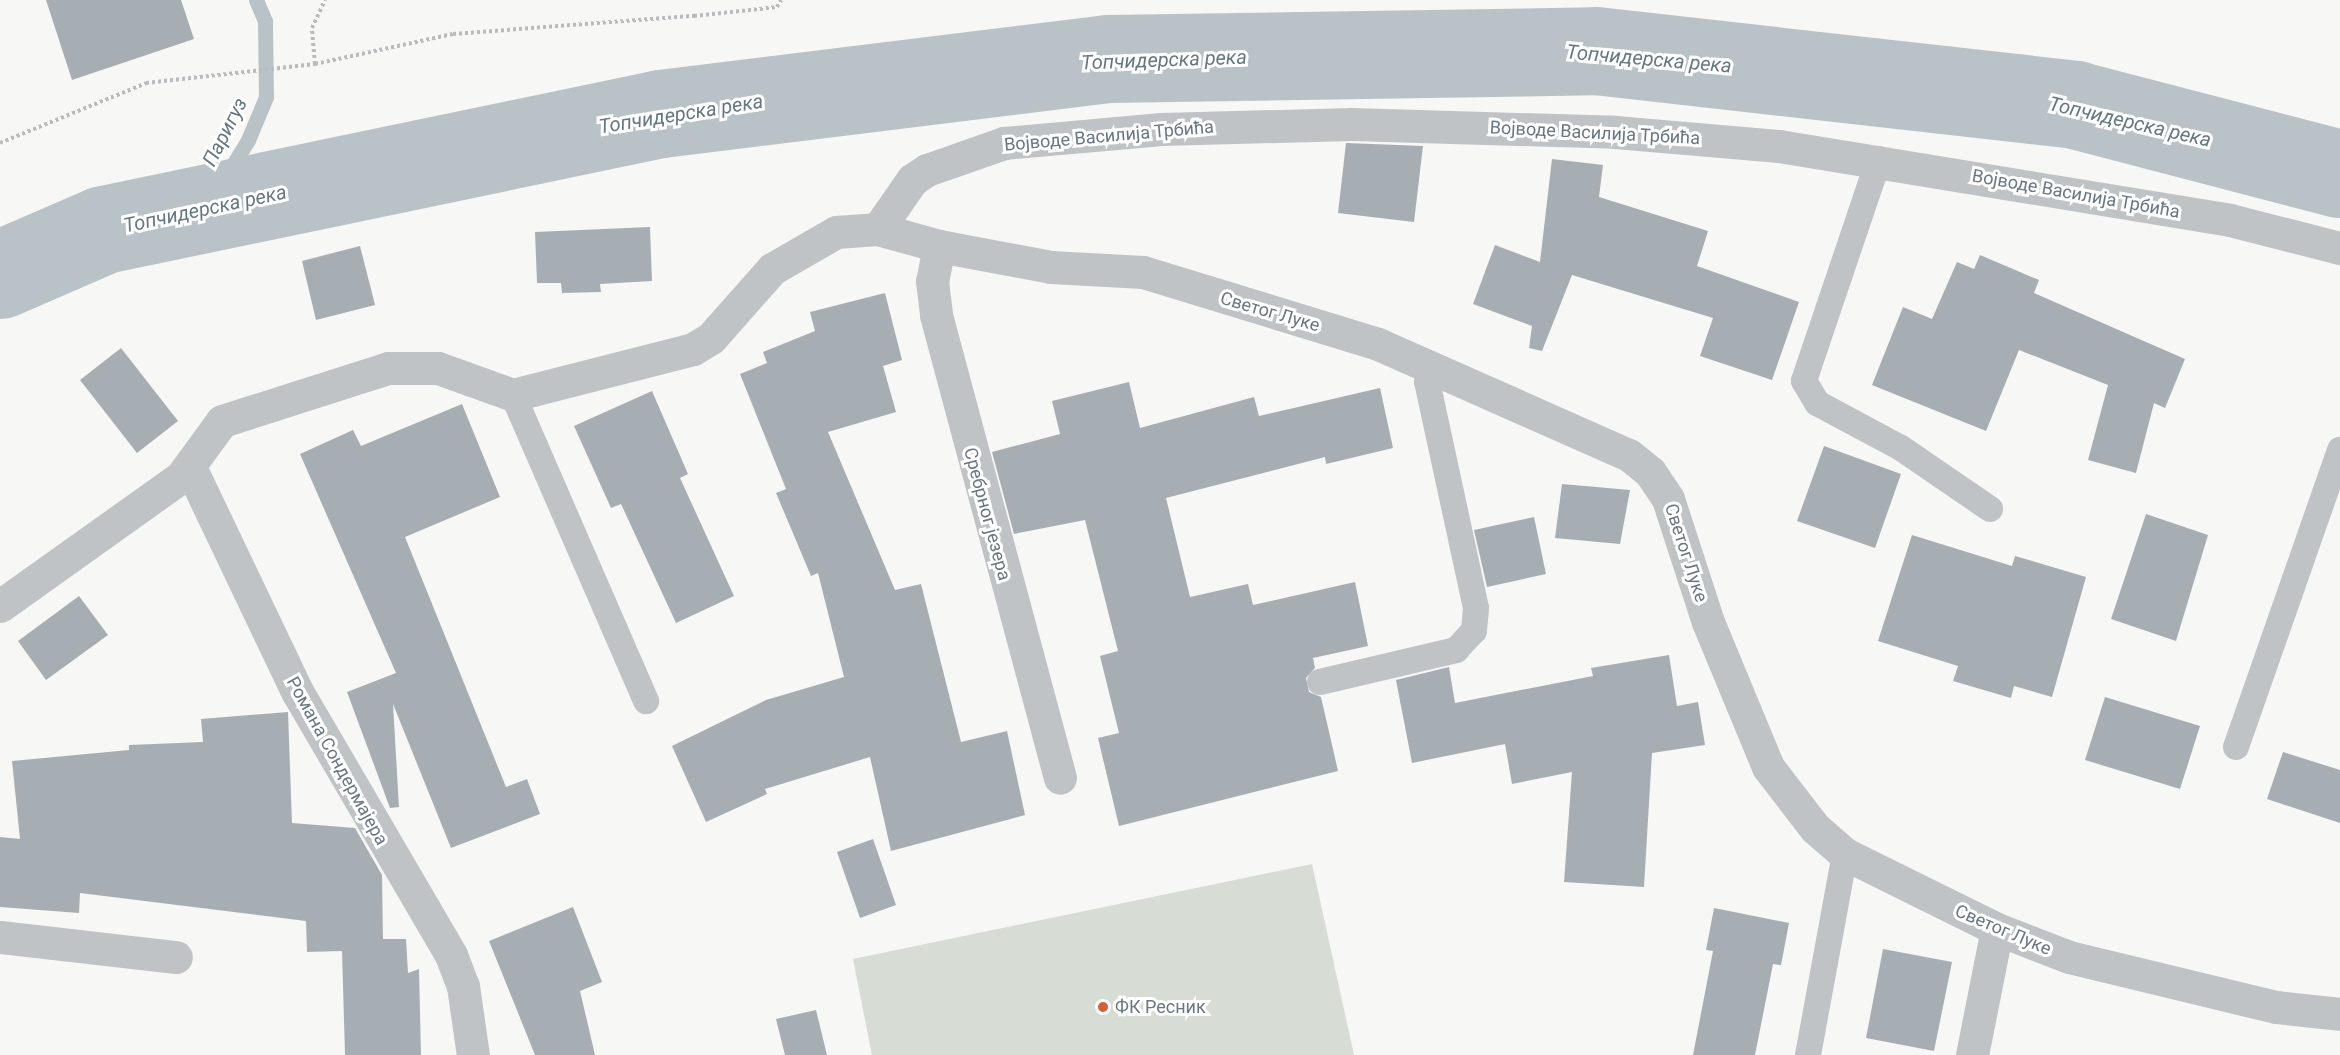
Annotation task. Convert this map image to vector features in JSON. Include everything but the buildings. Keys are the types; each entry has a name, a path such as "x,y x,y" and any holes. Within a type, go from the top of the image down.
{"street":[{"name":"Војводе Василија Трбића","path":"878,229 912,180 952,158 1004,143 1161,129 1352,124 1615,132 1879,159 2230,220 2340,248"},
{"name":"Светог Луке","path":"878,229 939,246 1051,267 1143,272 1378,344 1629,455 1650,472 1668,499 1708,622 1768,767 1815,828 1845,854 1996,929 2099,966 2276,1007 2340,1014"},
{"path":"0,606 190,467 222,421 388,368 438,368 513,395 693,349 711,338 755,284 790,255 836,232 878,229"},
{"name":"Сребрног језера","path":"939,246 932,281 936,315 1060,778"},
{"name":"Романа Сондермајера","path":"190,467 297,693 451,956 463,986 474,1055"},
{"path":"1972,1055 1996,929"},
{"path":"0,937 176,957"}],"lane":[{"path":"1879,159 1804,381 1817,404 1901,448 1990,509"},
{"path":"1320,682 1456,650 1474,632 1476,608 1427,382 1430,368"},
{"path":"513,395 646,701"},
{"path":"2236,747 2340,450"},
{"path":"1808,1055 1845,854"}],"path":[{"path":"315,64 312,28 325,0"},
{"path":"0,143 146,83 315,64 453,34 777,8 781,0"}],"shaded area":[{"name":"ФК Ресник","path":"1312,864 1354,1055 872,1055 853,959"}],"waterway":[{"name":"Паригуз","path":"206,209 248,140 266,97 265,21 256,0"},
{"name":"Топчидерска река","path":"0,275 104,230 661,114 1108,59 1596,51 2075,105 2340,174"}],"place":[{"name":"ФК Ресник","path":"1103,1007"}]}
